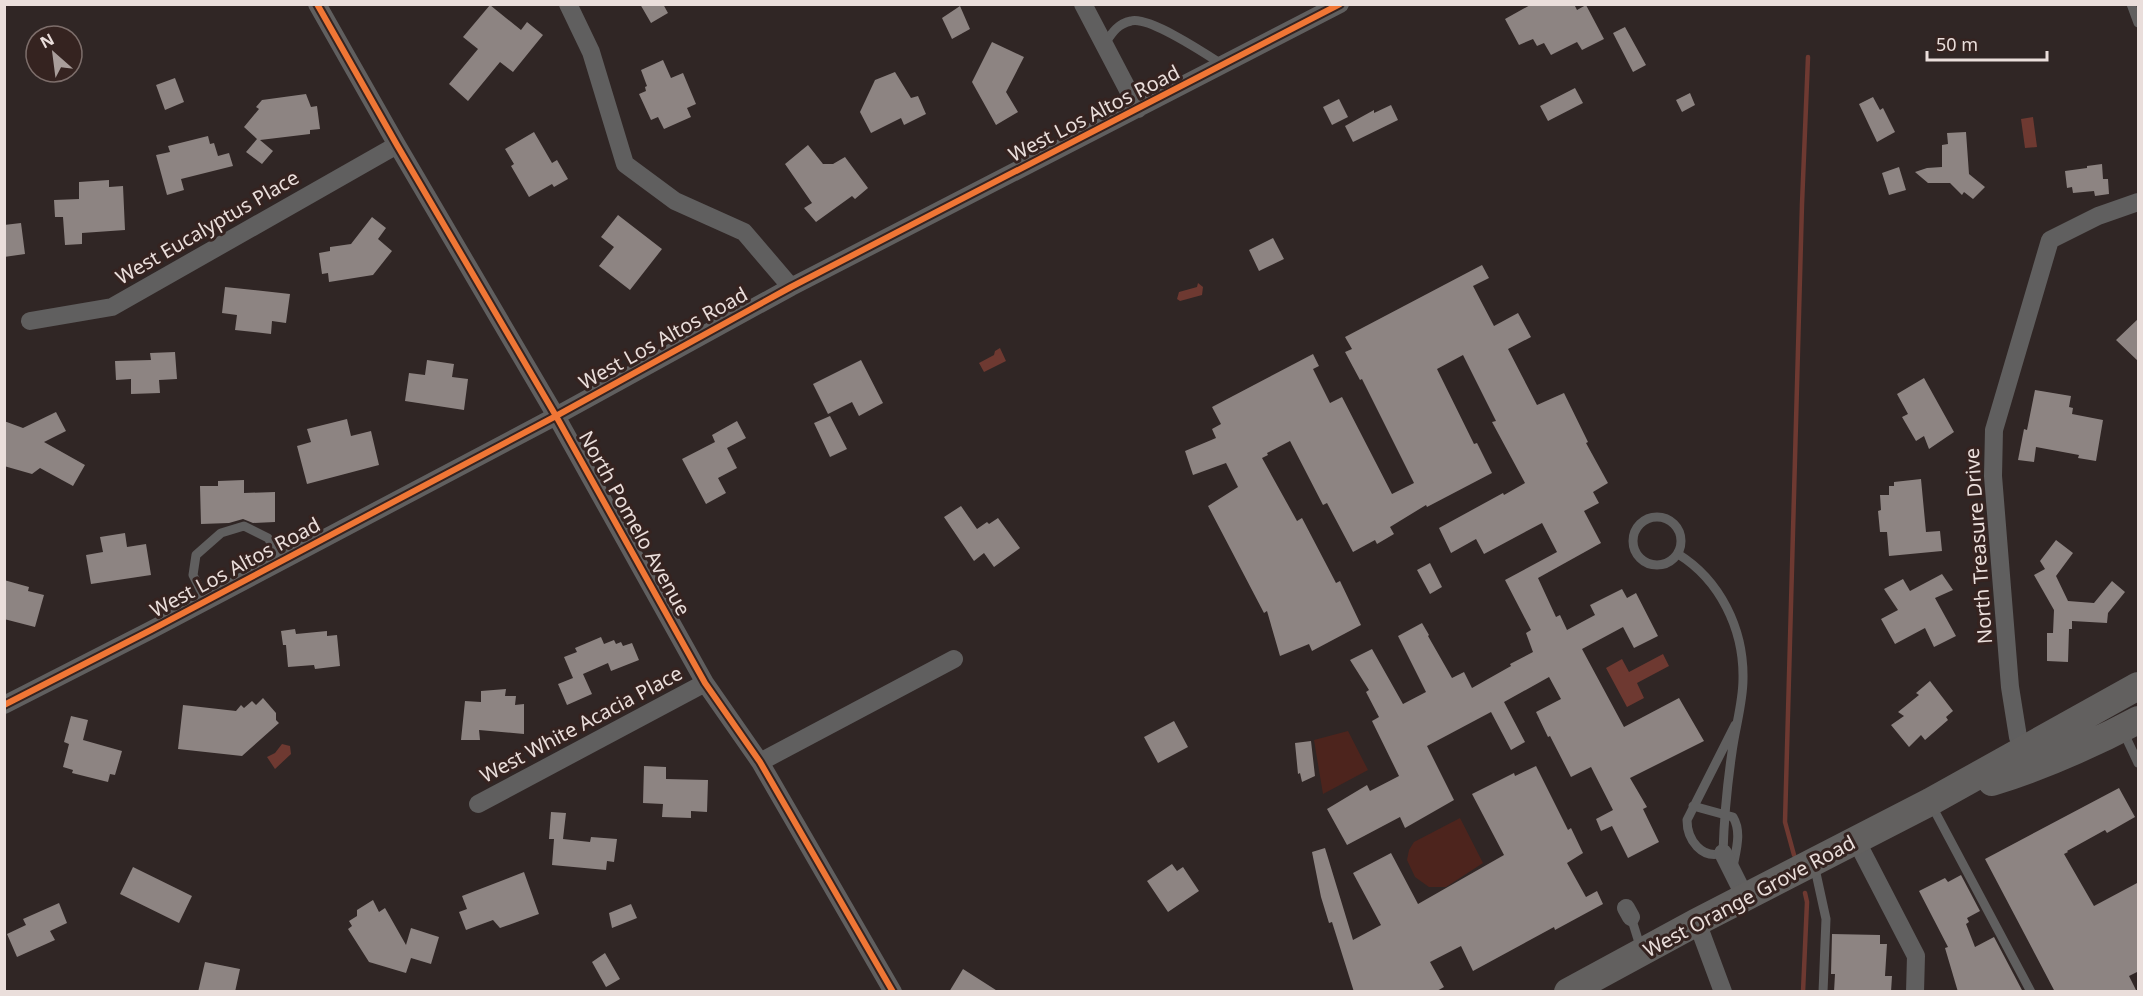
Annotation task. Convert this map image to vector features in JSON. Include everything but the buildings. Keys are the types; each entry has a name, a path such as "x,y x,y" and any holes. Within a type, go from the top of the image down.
{"main road":[{"name":"West Orange Grove Road","path":"1568,992 1697,922 1930,802 2030,759 2127,708"}],"street":[{"name":"North Pomelo Avenue","path":"316,4 556,416 705,683 760,762 893,992"},
{"path":"568,4 591,51 625,164 675,201 744,232 791,286"},
{"path":"1083,4 1138,109"},
{"name":"West Los Altos Road","path":"4,705 556,416 791,286 1340,4"},
{"name":"West Eucalyptus Place","path":"30,321 112,307 397,146"},
{"name":"North Treasure Drive","path":"2030,759 2018,737 2010,687 1993,476 1994,430 2050,240 2098,216 2139,202"},
{"path":"760,762 954,658"},
{"name":"West White Acacia Place","path":"478,804 705,683"},
{"path":"1856,840 1916,956 1915,992"},
{"path":"1723,853 1745,897"},
{"path":"1697,922 1723,992"}],"lane":[{"path":"2131,4 2139,23"},
{"path":"1104,45 1116,27 1133,20 1149,24 1189,42 1223,65"},
{"path":"1662,517 1669,519 1680,531 1681,547 1678,554 1665,564 1649,564 1642,560 1633,546 1635,530 1647,519 1662,517"},
{"path":"206,601 193,575 196,555 221,532 244,526 268,538 282,561"},
{"path":"1678,554 1692,562 1720,596 1738,636 1742,655 1741,702 1735,725 1723,853 1710,855 1702,852 1692,841 1687,820 1735,725"},
{"path":"2127,708 2139,763"},
{"path":"1930,802 2031,992"},
{"path":"1693,806 1733,817 1738,825 1732,872"},
{"path":"1814,862 1826,919 1823,992"},
{"path":"1628,913 1642,951"}],"shaded area":[{"path":"2033,117 2037,147 2025,148 2021,119"},
{"path":"1198,283 1203,287 1202,295 1180,301 1177,299 1179,292 1197,287"},
{"path":"1000,348 1006,361 984,372 979,363 994,355 995,351"},
{"path":"1663,654 1669,666 1637,683 1644,698 1627,707 1606,668 1622,659 1629,672"},
{"path":"1348,731 1368,770 1323,794 1314,740"},
{"path":"282,744 290,746 291,754 275,769 267,757 275,753"},
{"path":"1460,818 1483,863 1446,887 1429,887 1415,877 1407,860 1409,850 1414,842"}],"waterway":[{"path":"1794,855 1785,822 1808,57"},
{"path":"1803,992 1807,902 1805,893"}],"cycle path":[{"path":"317,4 556,416 705,683 760,762 893,992"},
{"path":"4,705 556,416 791,287 1340,4"}]}
